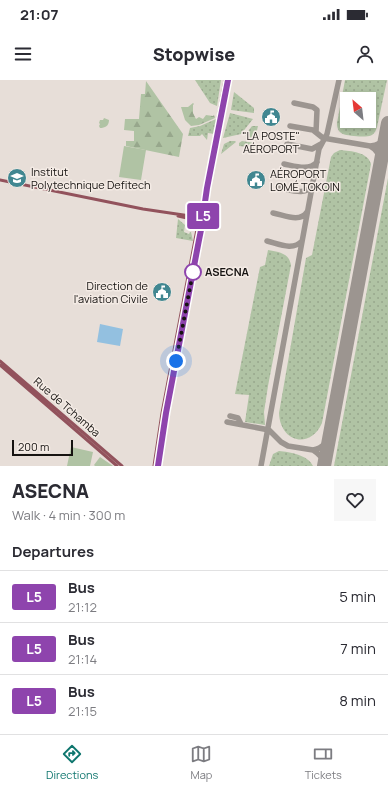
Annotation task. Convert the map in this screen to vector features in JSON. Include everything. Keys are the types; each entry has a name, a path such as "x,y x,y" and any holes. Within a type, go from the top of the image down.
{"main road":[{"path":"158,466 166,413 200,225 199,217 225,80"},
{"path":"199,217 207,188 228,80"},
{"path":"0,180 177,215 199,217 206,221 200,225 162,413 154,466"},
{"name":"Rue de Tchamba","path":"0,361 122,466"},
{"name":"Rue de Tchamba","path":"0,365 117,466"}],"green space":[{"path":"195,80 221,80 217,106 210,103"},
{"path":"345,80 387,80 377,127 373,134 362,137 353,136 341,133 337,123 340,107 340,128 376,128 376,92 343,92"},
{"path":"146,81 183,134 179,157 126,146 126,141 134,141 134,131 124,130 125,119 139,119 141,94 145,94"},
{"path":"234,92 254,108 254,113 231,110"},
{"path":"193,103 193,113 196,119 199,117 203,119 206,115 214,115 215,118 199,125 191,126 185,120 181,107 188,107"},
{"path":"230,113 253,119 241,134 223,138"},
{"path":"104,118 109,120 108,124 105,127 100,128 100,120 103,120"},
{"path":"216,119 217,121 214,134 208,133 207,140 202,134 200,136 188,136 190,128 200,126"},
{"path":"252,126 258,126 255,138 247,137 245,135"},
{"path":"230,141 236,142 221,154 224,144"},
{"path":"242,141 255,143 253,151 250,147 239,146 239,143"},
{"path":"124,146 146,150 141,180 119,177"},
{"path":"340,150 363,155 371,164 322,423 317,432 310,437 296,439 284,431 279,413 306,258 312,255 331,157 334,153"},
{"path":"388,178 388,466 334,466"},
{"path":"178,219 185,225 184,232 189,234 191,232 193,241 176,238"},
{"path":"268,250 280,252 288,258 291,265 268,386 264,412 265,425 245,422 249,395 235,394 260,267 265,265"},
{"path":"71,447 93,452 90,466 67,466"},
{"path":"279,451 293,453 303,457 311,462 313,466 269,466 273,454"},
{"path":"100,457 113,466 95,466 94,465"}],"water":[{"path":"100,324 123,329 120,346 97,342"}],"taxiway":[{"path":"261,466 319,149 327,134 339,80"},
{"path":"294,103 313,107 317,110 316,132"},
{"path":"290,126 313,130 323,138 370,146 380,143 386,134"},
{"path":"287,144 312,149 321,144"},
{"path":"370,146 375,149 378,154 380,164"},
{"path":"284,164 297,167 306,167 314,165 317,162"},
{"path":"280,188 293,191 302,191 313,185"},
{"path":"273,213 296,218 307,212"},
{"path":"267,241 290,246 294,246 302,241"},
{"path":"230,416 238,418 241,424"},
{"path":"227,422 269,430 281,442 288,446 313,450"},
{"path":"324,466 321,456 313,450 324,444 330,433"}],"runway":[{"path":"324,466 388,123"}],"bus line":[{"name":"L5","path":"158,466 166,413 199,240 202,225 206,221 203,216 204,203 228,80"}],"place":[{"name":"\"LA POSTE\" AÉROPORT","path":"271,117"},
{"name":"Institut Polytechnique Defitech","path":"17,178"},
{"name":"AÉROPORT LOMÉ TOKOIN","path":"256,180"},
{"name":"ASECNA","path":"193,272"},
{"name":"Direction de l'aviation Civile","path":"162,292"}],"route":[{"path":"176,361 193,272"}]}
